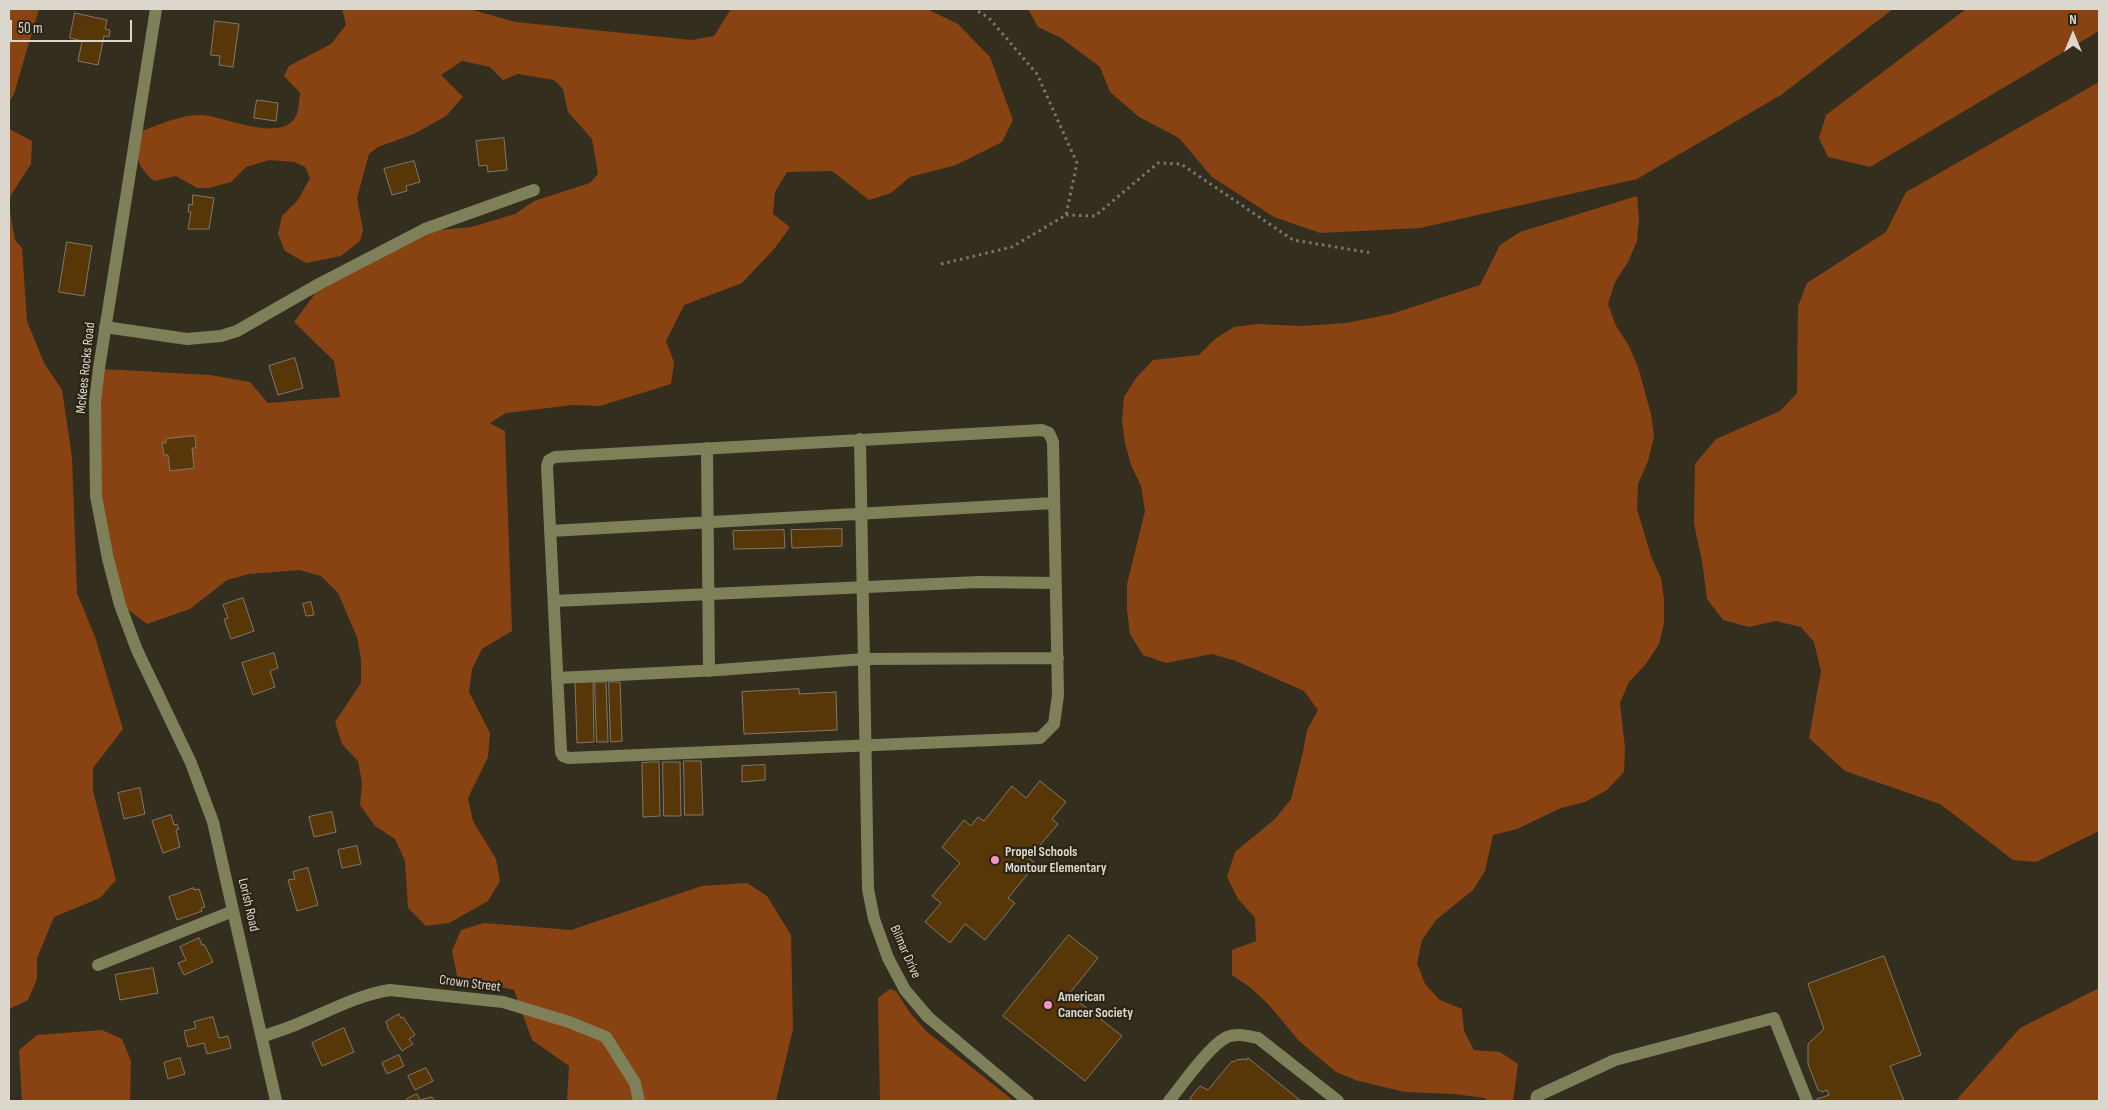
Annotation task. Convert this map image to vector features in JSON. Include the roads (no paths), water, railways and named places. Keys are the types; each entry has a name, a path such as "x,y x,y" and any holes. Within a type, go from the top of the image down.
{"street":[{"name":"McKees Rocks Road","path":"156,9 95,401 96,496 120,605 137,650 171,722"},
{"path":"105,327 187,339 221,336 237,331 319,284 425,229 534,190"},
{"path":"1042,430 1049,433 1053,442 1058,658 1058,695 1054,724 1040,738 569,758 564,756 561,752 557,678 547,466 549,460 555,457 860,439 1042,430"},
{"name":"Bilmar Drive","path":"860,439 868,889 874,919 888,958 905,990 928,1017 1028,1101"},
{"path":"707,448 709,671"},
{"path":"550,531 1054,502"},
{"path":"554,602 980,582 1056,584"},
{"path":"557,678 709,671 864,659 1058,658"},
{"name":"Lorish Road","path":"171,722 190,763 213,822 276,1101"},
{"path":"98,965 233,911"},
{"name":"Crown Street","path":"262,1037 300,1024 351,1000 390,990 503,1002 569,1022 606,1037 635,1083 639,1101"},
{"path":"1536,1101 1537,1096 1616,1060 1774,1018 1807,1101"},
{"path":"1169,1101 1215,1045 1227,1037 1242,1035 1258,1038 1338,1101"}],"place":[{"name":"Propel Schools Montour Elementary","path":"995,860"},
{"name":"American Cancer Society","path":"1048,1005"}]}
